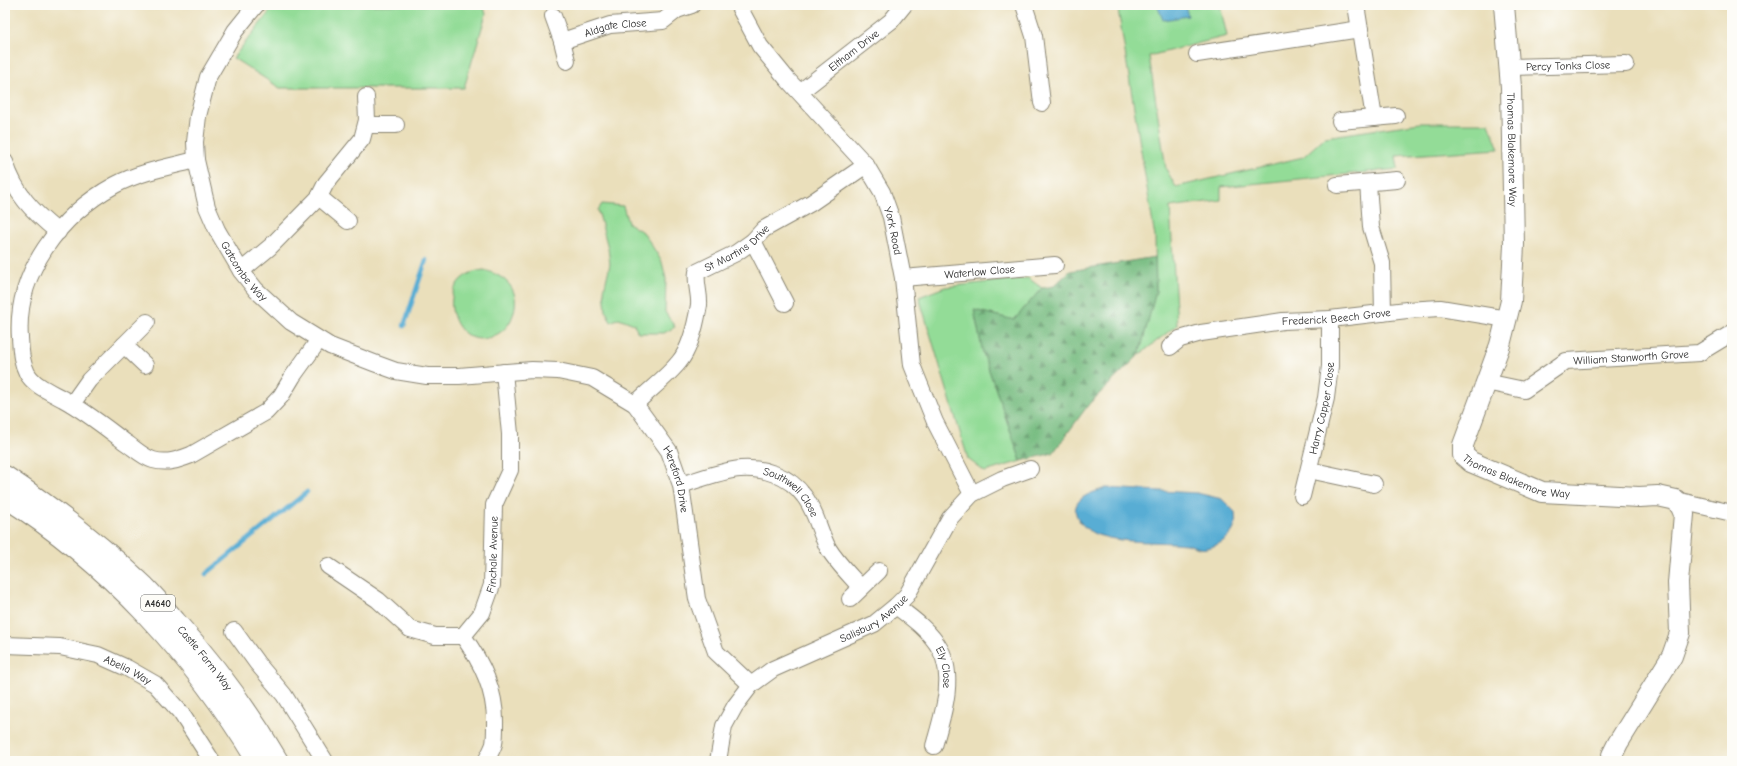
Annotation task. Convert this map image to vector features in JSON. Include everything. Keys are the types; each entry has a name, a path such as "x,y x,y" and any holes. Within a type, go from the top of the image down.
{"main road":[{"name":"Castle Farm Way","path":"5,477 42,502 144,587 202,652 226,682 277,761"},
{"name":"Castle Farm Way","path":"5,496 60,535 103,571 160,627 225,708 258,761"}],"street":[{"name":"Gatcombe Way","path":"256,5 235,31 208,77 198,116 195,142 196,160 207,207 222,240 241,271 273,306 291,322 319,340 352,356 396,371 420,375 459,376 504,372"},
{"name":"Aldgate Close","path":"562,41 610,26 663,21 677,10 692,5"},
{"name":"York Road","path":"738,5 760,46 866,165 882,192 891,217 903,278 912,365 935,422 972,494"},
{"name":"Eltham Drive","path":"800,92 891,21 904,5"},
{"path":"1024,5 1034,36 1042,103"},
{"path":"1356,5 1374,118"},
{"name":"Thomas Blakemore Way","path":"1504,5 1511,87 1514,245 1511,302 1500,345 1463,445 1463,455 1471,462 1542,492 1639,497 1658,496 1676,500"},
{"path":"553,16 567,61"},
{"path":"1197,54 1360,30"},
{"name":"Percy Tonks Close","path":"1509,67 1626,64"},
{"path":"241,271 270,247 319,197 326,183 339,165 362,139 366,125 366,97"},
{"path":"1340,121 1396,116"},
{"path":"366,125 396,125"},
{"path":"196,160 150,171 116,185 84,206 58,232 45,249 25,287 13,342 28,375 37,384 72,404 151,459 165,462 178,460 191,455 266,412 281,396 292,376 319,340"},
{"path":"5,162 13,185 18,192 42,219 58,232"},
{"name":"St Martins Drive","path":"634,404 680,362 696,327 699,301 696,280 698,272 736,253 753,241 764,229 811,203 866,165"},
{"path":"1337,186 1397,180"},
{"path":"1368,183 1372,228 1382,264 1383,312"},
{"path":"319,197 348,221"},
{"path":"753,241 785,303"},
{"name":"Waterlow Close","path":"903,278 1055,265"},
{"name":"Frederick Beech Grove","path":"1170,348 1180,339 1201,333 1283,321 1330,319 1383,312 1440,308 1507,319"},
{"name":"Harry Capper Close","path":"1302,496 1326,398 1330,366 1330,319"},
{"path":"72,404 89,380 147,322"},
{"name":"William Stanworth Grove","path":"1486,382 1524,390 1566,361 1699,353 1732,333"},
{"path":"124,345 146,365"},
{"name":"Hereford Drive","path":"504,372 532,370 558,371 592,378 634,404 669,451 681,485 697,599 716,652 751,685"},
{"name":"Finchale Avenue","path":"463,636 482,613 492,586 494,506 510,470 510,434 504,372"},
{"name":"Southwell Close","path":"681,485 738,468 767,470 780,476 793,484 804,495 832,553 861,588"},
{"name":"Salisbury Avenue","path":"718,761 724,726 735,706 751,685 773,669 874,624 907,595 950,518 972,494 1002,479 1030,469"},
{"path":"1309,470 1374,484"},
{"path":"1676,500 1732,513"},
{"path":"1613,761 1612,755 1618,743 1672,656 1680,633 1678,584 1684,514 1676,500"},
{"path":"328,566 378,600 410,629 435,636 463,636 484,669 496,710 494,743 486,761"},
{"path":"850,599 879,571"},
{"name":"Ely Close","path":"896,606 922,627 932,637 941,650 946,672 946,694 934,746"},
{"path":"234,630 257,664 284,695 325,761"},
{"name":"Abelia Way","path":"5,645 60,647 98,655 132,671 155,684 181,713 212,761"}],"green space":[{"path":"275,5 483,5 486,14 464,88 280,88 233,58"},
{"path":"1116,5 1220,5 1227,36 1149,56 1166,169 1176,187 1303,157 1325,137 1420,123 1489,123 1499,149 1396,156 1398,169 1221,187 1221,200 1170,207 1177,325 1139,355 1156,291 1155,237 1118,9"},
{"path":"602,204 623,206 628,223 644,233 662,262 666,279 665,312 675,327 664,333 638,333 634,324 619,318 611,322 606,311 604,290 610,264 608,248 598,210"},
{"path":"1155,257 1156,291 1139,355 1089,404 1053,453 1021,461 983,353 974,310 1014,320 1042,288 1054,286 1070,271"},
{"path":"484,270 493,273 507,282 514,294 515,302 511,320 505,328 491,337 477,339 465,333 457,323 452,311 452,297 457,284 467,275"},
{"path":"1028,278 1042,288 1014,320 974,310 983,353 1021,461 985,472 968,459 919,297 945,287"}],"water":[{"path":"1157,5 1185,5 1188,16 1163,20"},
{"path":"1106,488 1197,493 1222,499 1235,512 1234,528 1232,533 1225,540 1211,547 1205,548 1199,548 1186,544 1119,540 1098,535 1088,530 1079,520 1076,515 1077,504 1084,497"}],"waterway":[{"path":"404,326 426,260"},
{"path":"206,574 307,492"}]}
